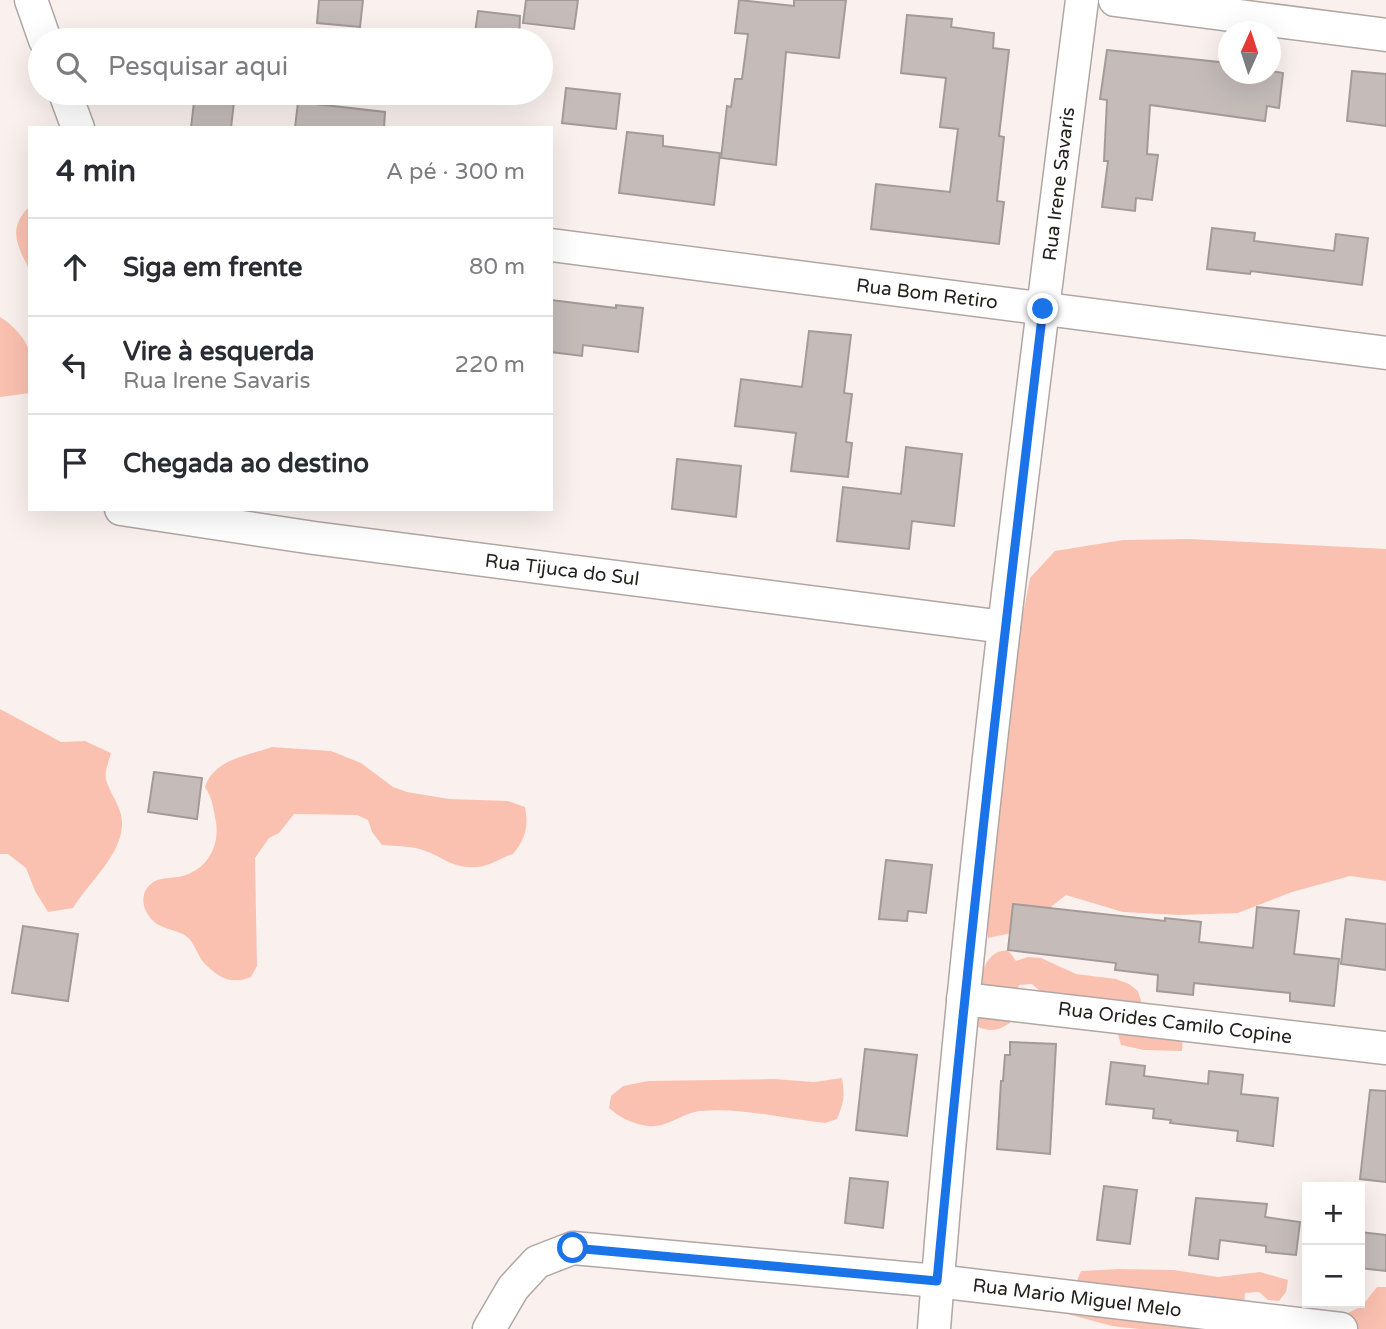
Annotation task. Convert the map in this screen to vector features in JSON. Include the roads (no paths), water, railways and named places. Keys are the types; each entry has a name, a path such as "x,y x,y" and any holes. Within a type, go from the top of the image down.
{"street":[{"path":"30,0 40,28"},
{"name":"Rua Irene Savaris","path":"934,1329 963,999 1004,627 1082,0"},
{"path":"1115,0 1386,35"},
{"path":"69,105 77,126"},
{"name":"Rua Bom Retiro","path":"553,245 1386,353"},
{"name":"Rua Tijuca do Sul","path":"134,511 314,538 1004,627"},
{"name":"Rua Orides Camilo Copine","path":"963,999 1386,1048"},
{"name":"Rua Mario Miguel Melo","path":"489,1329 513,1288 537,1262 573,1248 937,1281 1341,1329"}]}
